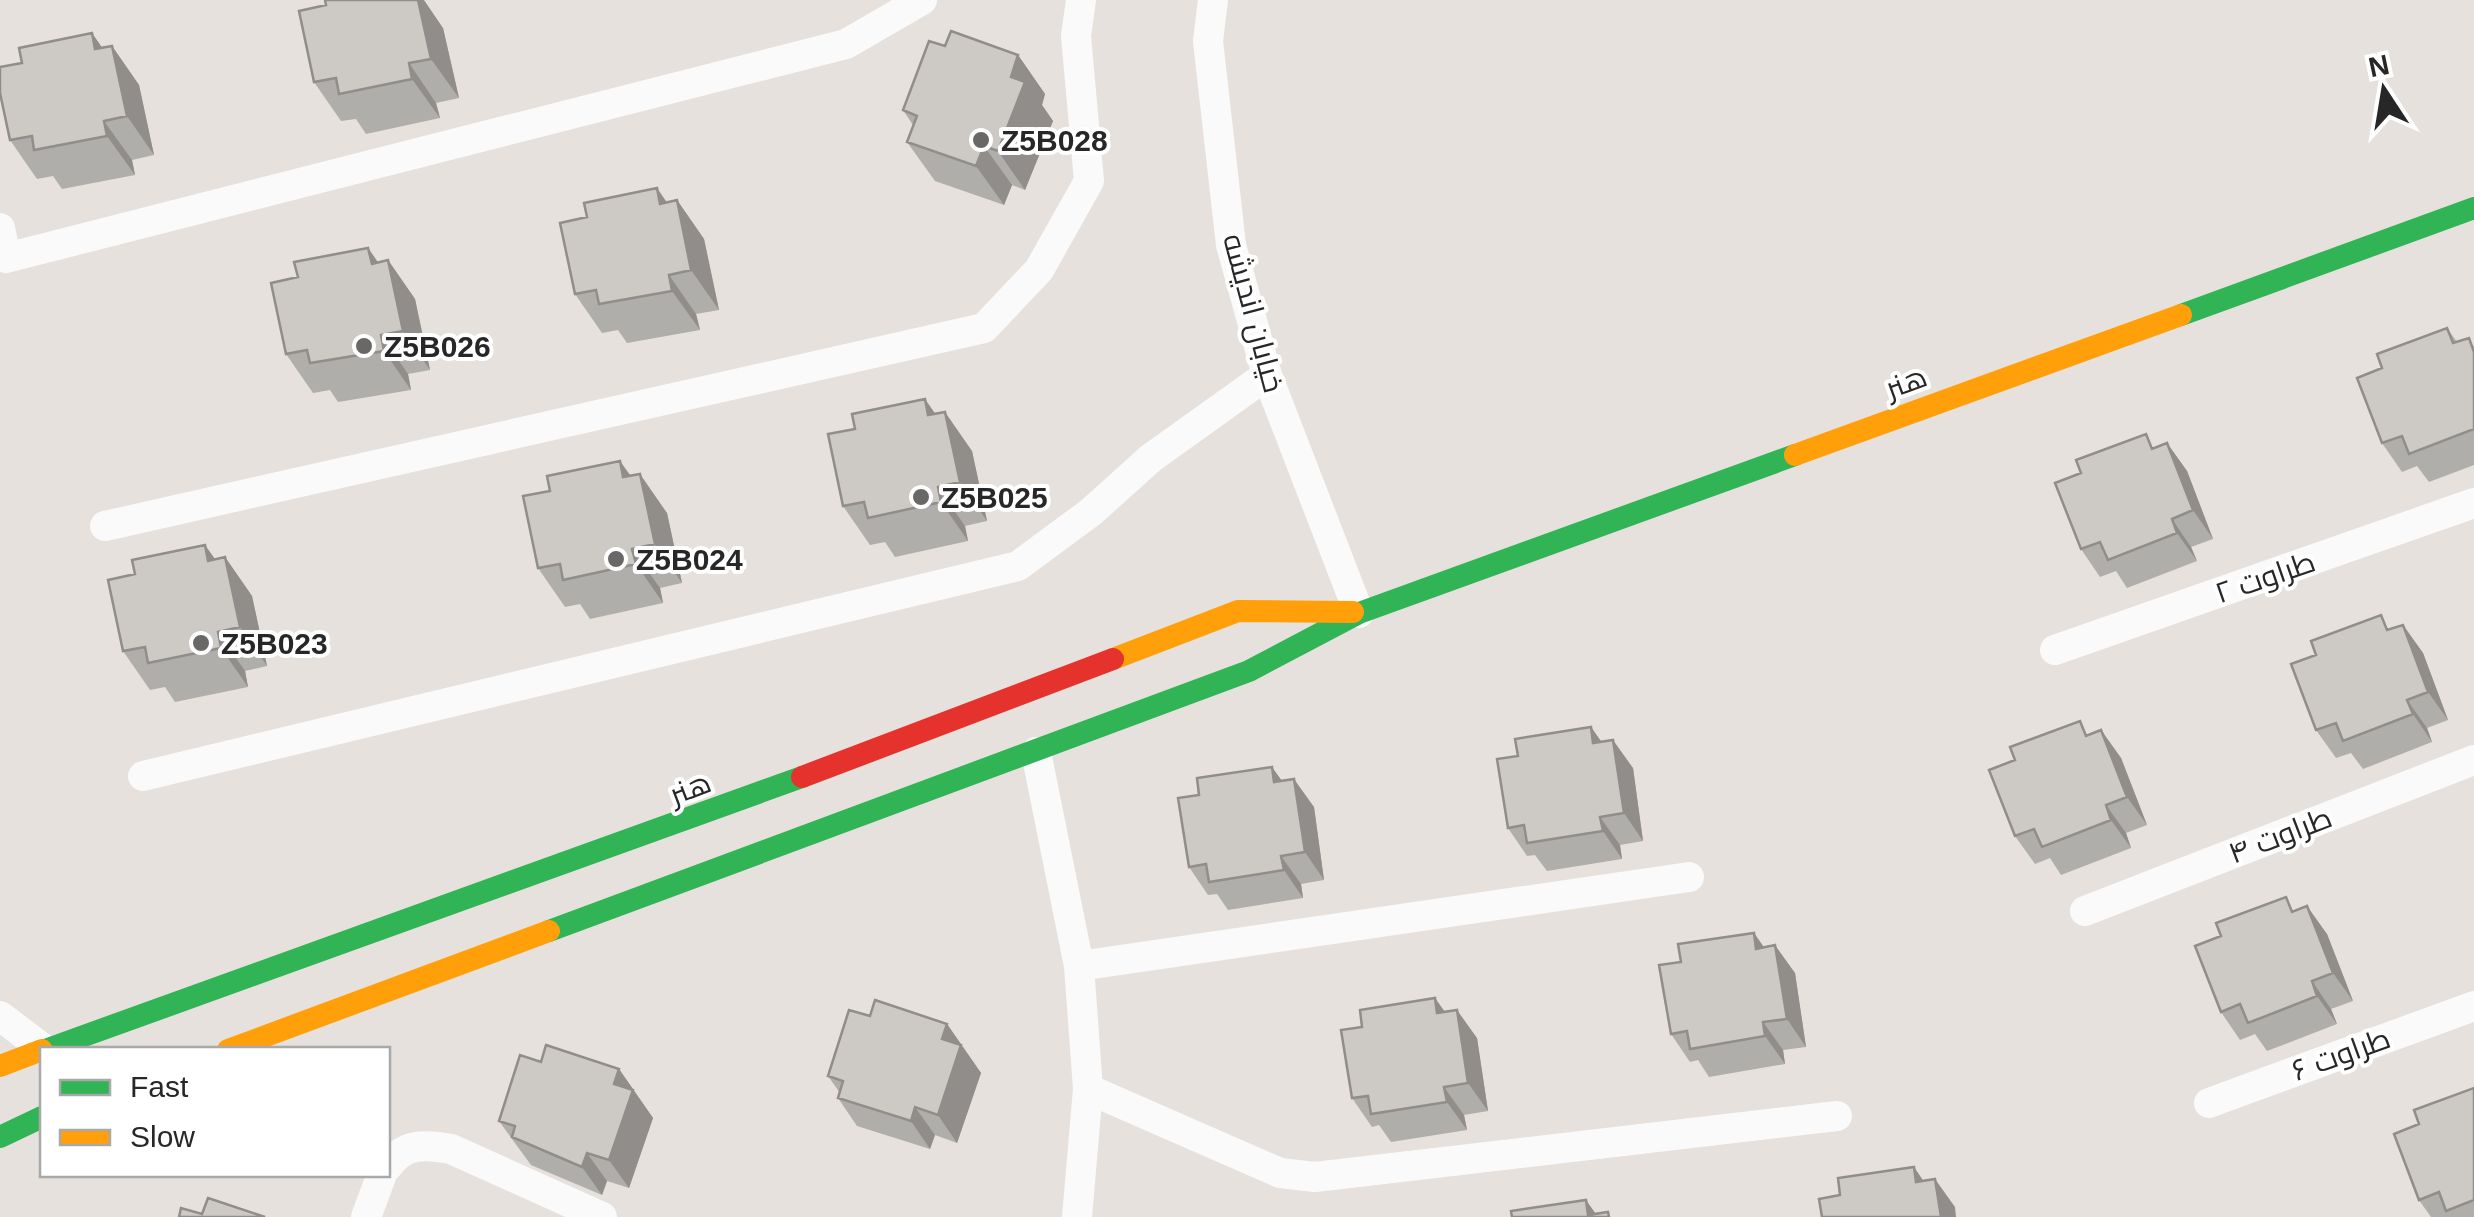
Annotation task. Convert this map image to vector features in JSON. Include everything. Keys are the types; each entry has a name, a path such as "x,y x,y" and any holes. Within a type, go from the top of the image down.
{"street":[{"path":"0,228 6,258 846,44 922,0"},
{"path":"105,526 984,328 1040,270 1089,181 1076,36 1081,0"},
{"name":"خیابان اندیشه","path":"1213,0 1208,40 1231,246 1267,374 1359,612"},
{"name":"هنر","path":"236,1047 1249,670 1359,612 2474,208"},
{"path":"143,776 1018,566 1091,512 1152,458 1267,374"},
{"name":"طراوت ۲","path":"2055,650 2474,503"},
{"name":"هنر","path":"52,1047 637,840 1238,611 1359,612"},
{"path":"1036,752 1079,966 1088,1089 1077,1217"},
{"name":"طراوت ۴","path":"2085,911 2474,760"},
{"path":"1079,966 1689,877"},
{"name":"طراوت ۶","path":"2209,1103 2474,1006"},
{"path":"0,1016 40,1047"},
{"name":"هنر","path":"0,1066 40,1051"},
{"path":"1088,1089 1280,1173 1315,1177 1837,1116"},
{"path":"0,1137 40,1118"},
{"path":"390,1163 398,1151 426,1144 451,1149 602,1217"},
{"path":"366,1217 381,1177"}],"building":[{"path":"325,0 418,0 431,59 409,63 412,79 339,94 336,78 314,82 299,11 326,5"},
{"path":"951,31 1018,55 1011,77 1025,82 998,151 984,146 976,166 907,142 917,116 903,110 929,41 945,46"},
{"path":"92,33 95,49 112,46 127,116 104,121 107,136 34,150 32,136 10,140 0,93 0,67 22,63 19,48"},
{"path":"657,188 660,204 677,200 691,270 669,275 672,291 599,304 596,290 575,294 560,223 587,217 584,203"},
{"path":"368,248 372,264 388,260 403,331 381,335 384,351 310,363 307,350 286,354 271,283 298,277 294,262"},
{"path":"2447,328 2453,343 2469,338 2474,352 2474,429 2409,454 2402,436 2382,443 2357,378 2382,368 2377,354"},
{"path":"925,399 928,415 945,412 960,482 938,487 941,502 868,518 864,502 843,506 828,434 855,429 852,414"},
{"path":"2146,434 2152,449 2167,443 2193,510 2172,519 2177,533 2108,560 2100,542 2081,549 2055,483 2081,473 2076,460"},
{"path":"620,461 623,477 640,474 655,544 632,549 636,564 563,580 560,564 538,568 523,496 550,491 547,476"},
{"path":"205,545 208,561 225,557 240,627 218,632 221,648 148,663 145,647 123,651 108,580 135,574 132,560"},
{"path":"2381,615 2387,630 2403,625 2428,692 2407,700 2413,714 2343,741 2336,723 2316,730 2291,664 2316,655 2311,641"},
{"path":"2080,721 2086,736 2101,730 2127,797 2106,805 2111,820 2042,847 2034,829 2015,836 1989,770 2015,760 2010,747"},
{"path":"1591,727 1593,743 1613,740 1624,813 1600,817 1603,831 1527,843 1524,825 1508,828 1497,759 1518,756 1515,739"},
{"path":"1272,767 1274,782 1294,779 1305,852 1281,856 1284,870 1209,882 1206,864 1189,867 1178,798 1199,795 1197,778"},
{"path":"2286,897 2292,912 2307,906 2333,973 2312,981 2317,996 2248,1023 2240,1004 2221,1012 2195,946 2221,936 2216,923"},
{"path":"1754,933 1756,949 1775,945 1787,1019 1763,1022 1765,1036 1690,1049 1687,1031 1671,1034 1659,965 1681,962 1678,944"},
{"path":"1435,998 1437,1013 1457,1010 1468,1083 1444,1087 1447,1102 1371,1114 1368,1096 1352,1098 1341,1030 1362,1027 1360,1010"},
{"path":"875,1000 947,1024 942,1039 961,1045 938,1115 915,1107 911,1121 838,1098 843,1081 828,1076 849,1010 870,1016"},
{"path":"546,1045 619,1069 614,1084 633,1090 609,1160 587,1153 582,1167 512,1137 515,1126 499,1121 520,1055 541,1062"},
{"path":"2474,1088 2474,1200 2446,1211 2439,1192 2419,1200 2394,1134 2419,1124 2414,1110"},
{"path":"1914,1167 1916,1182 1935,1179 1941,1217 1822,1217 1819,1199 1840,1195 1838,1178"},
{"path":"208,1198 265,1217 179,1217 181,1208 202,1214"},
{"path":"1586,1200 1588,1215 1608,1212 1609,1217 1512,1217 1511,1211"}],"traffic: fast":[{"path":"2181,315 2474,208"},
{"path":"549,931 1249,671 1359,613 1795,455"},
{"path":"53,1047 802,777"},
{"path":"0,1137 40,1118"}],"traffic: slow":[{"path":"1795,455 2181,315"},
{"path":"1113,659 1238,611 1353,612"},
{"path":"236,1047 549,931"},
{"path":"0,1066 40,1051"}],"traffic: jam":[{"path":"802,777 1113,659"}],"place":[{"name":"Z5B028","path":"981,140"},
{"name":"Z5B026","path":"364,346"},
{"name":"Z5B025","path":"921,497"},
{"name":"Z5B024","path":"616,559"},
{"name":"Z5B023","path":"201,643"}]}
